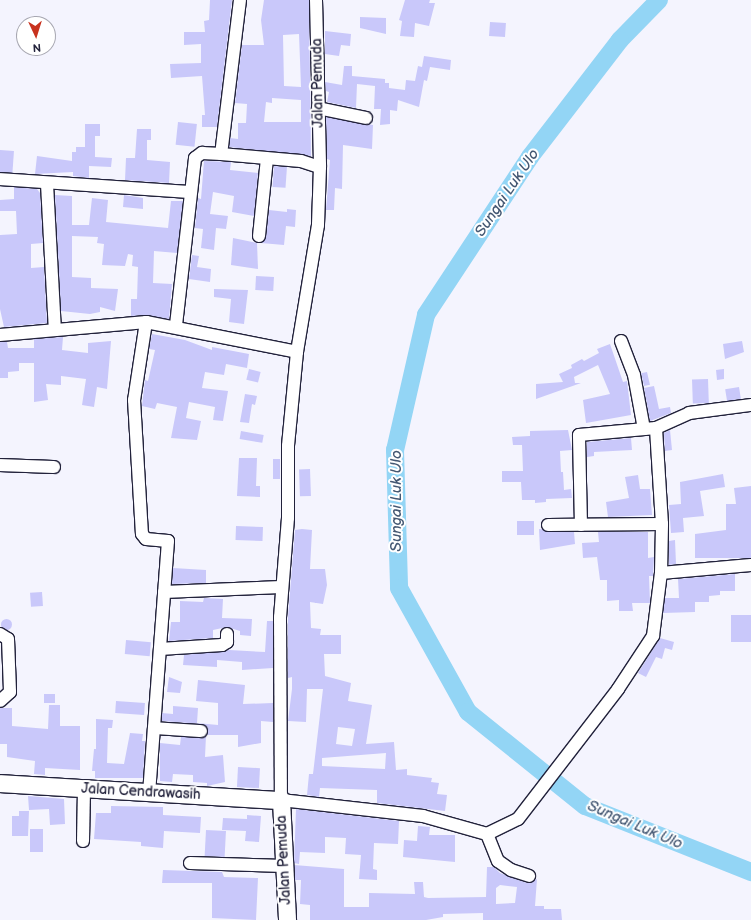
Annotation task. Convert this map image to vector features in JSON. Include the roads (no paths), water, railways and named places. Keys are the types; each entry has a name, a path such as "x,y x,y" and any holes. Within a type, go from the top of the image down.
{"main road":[{"name":"Jalan Cendrawasih","path":"0,784 281,800"},
{"name":"Jalan Pemuda","path":"281,800 287,920"}],"street":[{"path":"221,154 240,0"},
{"name":"Jalan Pemuda","path":"281,800 281,587 288,518 288,446 297,352 314,252 320,167 316,0"},
{"path":"318,108 366,118"},
{"path":"176,325 191,192 197,154 221,154 267,158 320,167"},
{"path":"259,236 267,158"},
{"path":"0,179 47,184 191,192"},
{"path":"47,184 55,330"},
{"path":"0,335 146,322 176,325 297,352"},
{"path":"146,322 134,400 135,438 142,534 146,539 168,541 149,792"},
{"path":"281,800 423,816 487,834 518,819 568,756 650,642 654,631 661,573 662,524 650,429 634,375 621,341"},
{"path":"581,525 578,437 650,429 689,413 751,405"},
{"path":"0,465 54,467"},
{"path":"548,525 662,524"},
{"path":"661,573 751,565"},
{"path":"164,592 281,587"},
{"path":"0,634 6,636 8,643 10,692 0,701"},
{"path":"160,649 222,645 227,642 227,634"},
{"path":"154,728 201,731"},
{"path":"83,841 84,788"},
{"path":"487,834 498,861 511,870 529,876"},
{"path":"190,863 284,866"}],"waterway":[{"name":"Sungai Luk Ulo","path":"659,0 620,40 530,157 426,315 395,450 399,588 468,712 585,806 751,872"}]}
